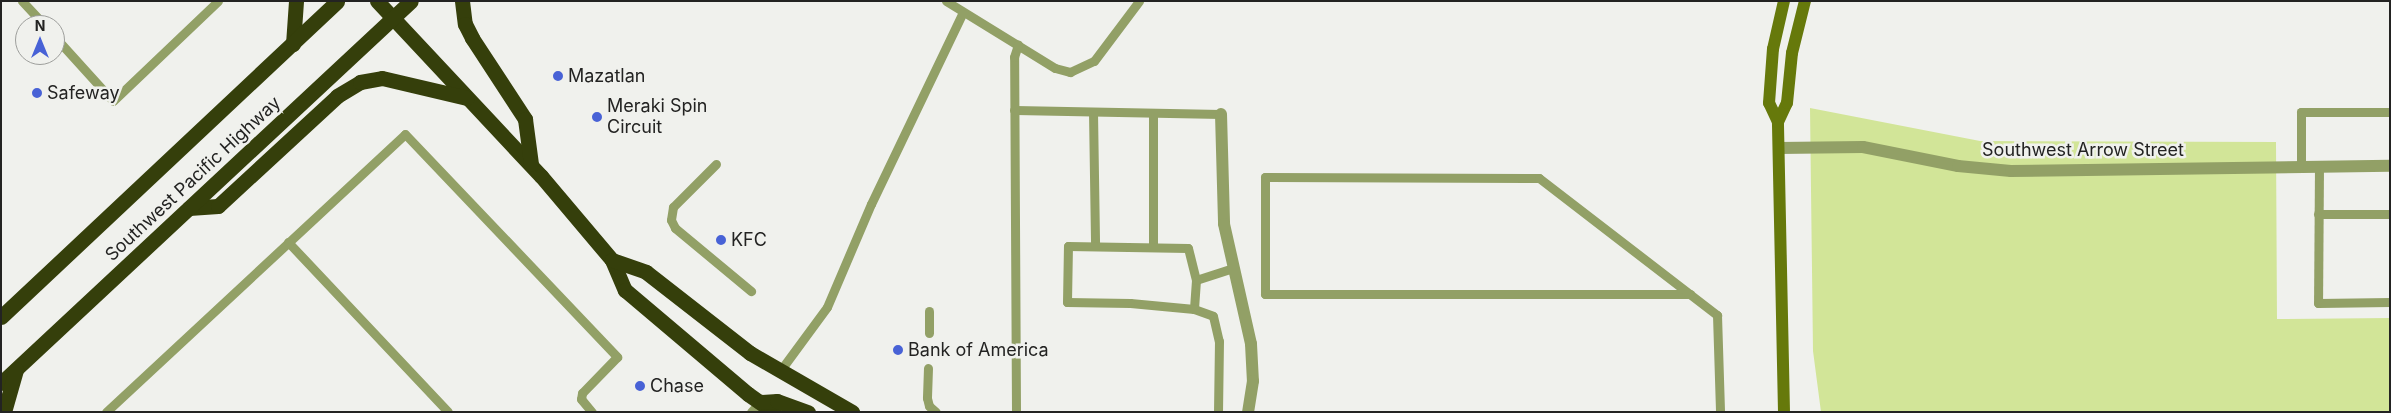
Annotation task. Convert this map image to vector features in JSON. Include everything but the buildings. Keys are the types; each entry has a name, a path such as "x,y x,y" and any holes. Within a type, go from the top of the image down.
{"highway":[{"path":"293,44 296,1"},
{"name":"Southwest Pacific Highway","path":"1,317 337,1"},
{"path":"377,1 531,164 612,260 625,290 755,407 774,412"},
{"name":"Southwest Pacific Highway","path":"1,383 411,1"},
{"path":"462,1 465,24 472,38 525,119 531,164"},
{"path":"189,208 218,206 338,96 360,82 382,78 468,98"},
{"path":"612,260 646,272 750,353 852,412"},
{"path":"4,412 16,370"},
{"path":"755,407 777,401 808,412"}],"street":[{"path":"1784,1 1770,81 1769,103 1778,122 1784,412"},
{"path":"1778,122 1787,103 1792,53 1805,1"},
{"path":"1222,114 1224,224 1251,344 1253,381 1248,412"},
{"name":"Southwest Arrow Street","path":"1779,148 1863,148 1958,166 2011,170 2390,166"}],"lane":[{"path":"22,1 35,15"},
{"path":"65,48 113,101 218,1"},
{"path":"946,1 962,14 1055,68 1070,72 1084,68 1094,60 1139,1"},
{"path":"780,371 827,307 871,204 962,14"},
{"path":"1016,412 1014,57 1018,45"},
{"path":"1014,110 1222,114"},
{"path":"1093,112 1095,246"},
{"path":"2301,167 2301,112 2390,112"},
{"path":"1153,113 1153,247"},
{"path":"106,412 405,134 617,357 582,393 581,399 592,412"},
{"path":"716,164 673,207 671,220 675,228 751,291"},
{"path":"2319,167 2318,303 2390,302"},
{"path":"1690,294 1265,294 1265,177 1539,178 1690,294 1717,315 1720,412"},
{"path":"2318,214 2390,214"},
{"path":"288,242 448,412"},
{"path":"1194,309 1196,280 1188,248 1068,246 1067,302 1130,303 1194,309 1213,316 1217,332 1218,412"},
{"path":"1196,280 1233,268"},
{"path":"929,311 929,333"},
{"path":"928,368 927,398 929,406 936,412"}],"green space":[{"path":"1810,108 1980,141 2276,142 2277,319 2390,318 2390,412 1821,412 1813,351"}],"place":[{"name":"Mazatlan","path":"558,76"},
{"name":"Safeway","path":"37,93"},
{"name":"Meraki Spin Circuit","path":"597,117"},
{"name":"KFC","path":"721,240"},
{"name":"Bank of America","path":"898,350"},
{"name":"Chase","path":"640,386"}]}
